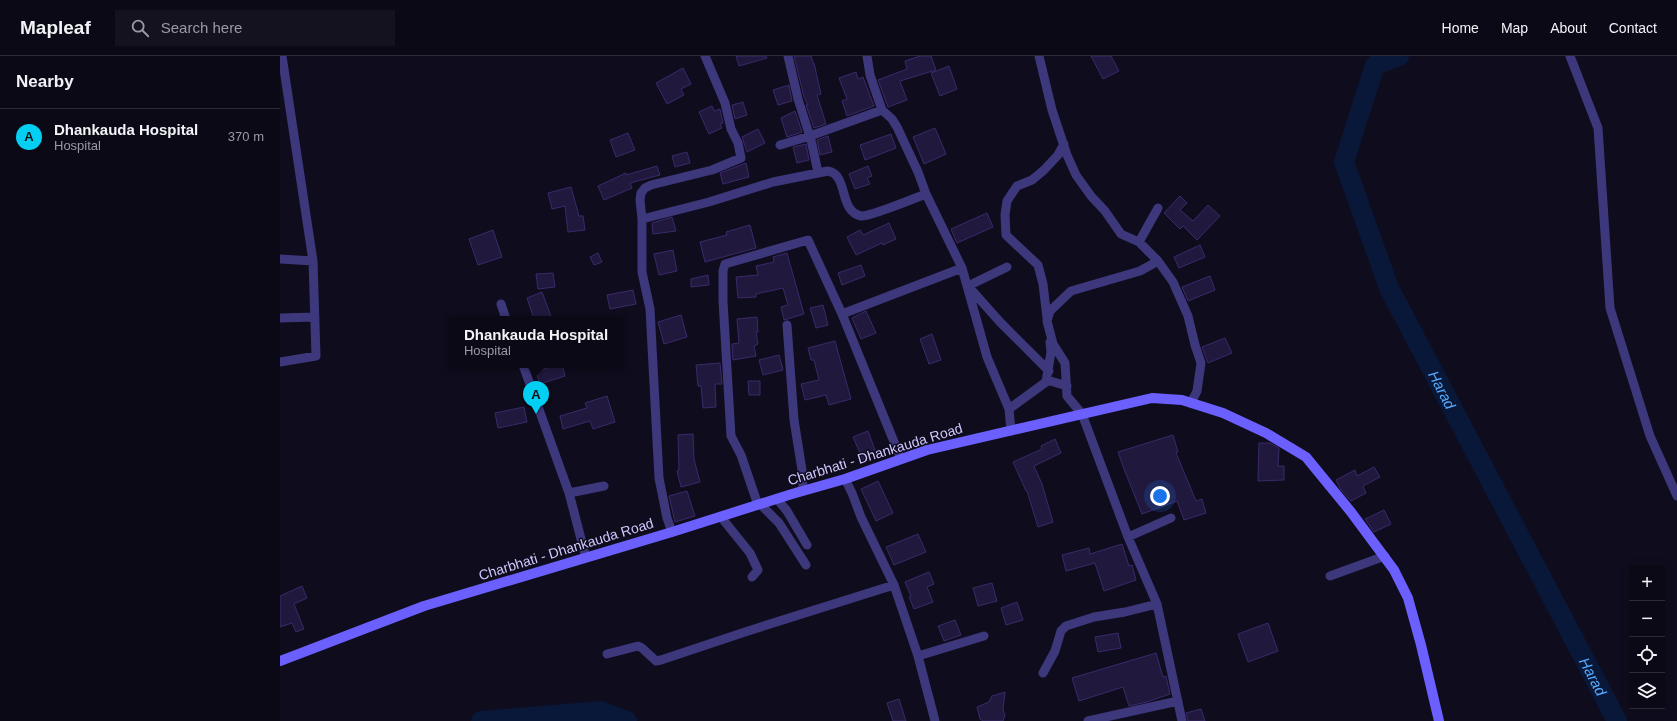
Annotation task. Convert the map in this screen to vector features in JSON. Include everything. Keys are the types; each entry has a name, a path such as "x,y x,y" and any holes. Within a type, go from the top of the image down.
{"street":[{"path":"280,362 316,356 313,260 300,163 287,94 282,56"},
{"path":"672,532 667,518 659,478 650,309 642,272 642,219 640,200 641,194 645,188 651,185 712,170 741,158 725,103 705,56"},
{"path":"788,56 798,99 810,136 818,172"},
{"path":"867,56 870,75 882,110 897,126 918,172 926,194 962,268 987,357 1009,409 1011,431"},
{"path":"1570,56 1598,128 1610,308 1650,436 1677,496"},
{"path":"1042,58 1052,110 1076,175 1091,196 1105,211 1121,234 1139,242 1158,260 1173,282 1188,316 1201,363 1197,391 1191,403"},
{"path":"780,145 810,136 882,110"},
{"path":"1009,409 1046,382 1051,352 1043,284 1038,265 1006,235 1004,215 1007,201 1017,186 1032,180 1044,170 1058,156 1064,144"},
{"path":"642,219 709,202 765,184 818,172 834,172 840,180 845,200 852,211 861,216 871,215 926,194"},
{"path":"1139,242 1158,208"},
{"path":"806,565 779,523 759,504 741,455 731,436 723,301 723,271 725,264 808,240 842,314 901,459"},
{"path":"280,259 313,260"},
{"path":"1047,320 1050,311 1071,292 1140,271 1158,260"},
{"path":"968,286 1007,267"},
{"path":"842,314 962,268"},
{"path":"968,286 1048,375 1066,386"},
{"path":"501,304 505,316"},
{"path":"280,318 315,318"},
{"path":"787,325 794,420 804,490 792,494"},
{"path":"1049,330 1054,344 1065,363 1068,396 1082,414 1128,537 1157,604 1182,721"},
{"path":"524,368 569,493 586,558"},
{"name":"Charbhati - Dhankauda Road","path":"280,661 424,606 845,479 927,450 1152,398 1182,400 1223,413 1266,433 1306,457 1385,556 1394,570 1408,598 1439,721"},
{"path":"845,479 894,585 918,656 935,721"},
{"path":"569,493 604,486"},
{"path":"777,499 787,511 807,545"},
{"path":"721,517 750,553 758,570 752,577"},
{"path":"1128,537 1171,518"},
{"path":"1330,576 1385,556"},
{"path":"607,654 638,646 656,661 661,660 748,630 894,585"},
{"path":"1043,673 1054,651 1061,632 1066,626 1094,617 1125,612 1157,604"},
{"path":"918,656 984,636"},
{"path":"1088,721 1178,701"}],"building":[{"path":"736,56 766,56 767,58 739,66"},
{"path":"794,56 811,56 821,94 817,95 826,124 814,128 806,105 808,105 804,97"},
{"path":"920,56 931,56 936,70 900,81 907,100 888,107 878,80 907,69 905,61"},
{"path":"1091,56 1111,56 1119,71 1103,79"},
{"path":"949,66 957,89 940,96 931,73"},
{"path":"683,68 691,84 681,89 684,95 667,104 656,83"},
{"path":"856,72 858,79 863,77 874,106 847,116 842,101 847,99 839,78"},
{"path":"789,85 792,101 778,105 773,90"},
{"path":"743,102 747,115 735,119 732,105"},
{"path":"712,106 714,111 720,109 723,123 720,124 722,128 709,134 699,112"},
{"path":"795,111 802,132 787,137 781,118"},
{"path":"935,128 946,154 924,164 913,137"},
{"path":"758,129 765,143 747,152 742,137"},
{"path":"628,133 635,150 616,157 610,140"},
{"path":"891,134 896,148 865,160 860,145"},
{"path":"828,136 832,152 820,155 817,140"},
{"path":"806,144 809,160 797,163 793,147"},
{"path":"687,152 690,163 675,167 672,156"},
{"path":"746,163 749,177 723,184 720,173"},
{"path":"657,166 660,175 630,183 632,188 604,200 598,186 626,173 626,175"},
{"path":"868,166 872,176 867,178 870,184 855,189 849,174"},
{"path":"571,187 579,216 583,216 585,230 568,232 565,206 552,209 548,193"},
{"path":"1180,196 1187,203 1180,210 1193,221 1208,205 1220,216 1197,240 1183,226 1180,229 1164,213"},
{"path":"987,213 993,227 957,243 951,229"},
{"path":"672,217 676,231 653,234 652,223"},
{"path":"889,223 896,239 883,245 882,243 856,255 847,237 860,230 863,235"},
{"path":"750,225 756,248 705,262 700,242 727,235 726,232"},
{"path":"493,230 502,257 478,265 469,239"},
{"path":"1200,245 1205,257 1179,268 1174,257"},
{"path":"673,250 677,271 659,275 654,254"},
{"path":"598,253 602,262 594,265 590,257"},
{"path":"787,253 804,314 784,320 781,307 788,305 783,288 756,294 756,297 738,298 736,277 758,275 756,266 774,262 773,257"},
{"path":"861,265 865,276 842,285 838,273"},
{"path":"553,273 555,287 538,289 536,274"},
{"path":"708,275 709,285 691,287 691,279"},
{"path":"1210,276 1215,290 1188,301 1182,287"},
{"path":"633,290 636,304 610,309 607,295"},
{"path":"542,292 551,316 533,316 527,298"},
{"path":"823,305 828,325 816,328 810,308"},
{"path":"866,311 876,333 861,339 852,318"},
{"path":"681,315 687,337 664,344 658,322"},
{"path":"757,317 758,332 756,332 758,344 754,346 756,356 733,360 732,344 739,343 737,319"},
{"path":"932,334 941,360 929,364 920,339"},
{"path":"1225,338 1232,353 1208,363 1202,347"},
{"path":"835,341 851,399 829,405 826,395 805,400 801,384 819,380 814,360 811,360 808,348"},
{"path":"779,355 783,370 763,375 759,360"},
{"path":"720,363 722,384 715,384 716,407 703,408 701,386 698,386 696,365"},
{"path":"547,368 563,368 565,376 540,384 536,372"},
{"path":"748,381 760,381 760,395 749,395"},
{"path":"607,396 615,422 593,429 590,421 563,429 560,416 587,408 585,403"},
{"path":"524,407 527,422 498,428 495,413"},
{"path":"868,431 877,455 863,460 853,437"},
{"path":"693,434 694,459 700,482 681,487 677,471 679,470 678,435"},
{"path":"1173,435 1178,452 1176,453 1196,501 1202,499 1206,513 1184,520 1177,501 1142,514 1118,452"},
{"path":"1055,439 1061,453 1034,466 1042,484 1053,522 1038,527 1027,491 1013,462 1042,449 1041,446"},
{"path":"1259,443 1270,443 1279,448 1278,466 1284,466 1284,480 1258,481"},
{"path":"1374,467 1380,477 1363,486 1366,493 1351,501 1341,490 1336,480 1355,470 1357,476"},
{"path":"878,481 893,513 876,521 861,489"},
{"path":"687,491 695,516 675,522 669,496"},
{"path":"1384,510 1391,524 1374,532 1365,519"},
{"path":"918,534 926,552 894,565 886,547"},
{"path":"1122,544 1129,566 1132,565 1136,580 1104,591 1095,563 1066,571 1062,555 1089,548 1090,554"},
{"path":"929,572 934,584 927,587 933,602 914,609 909,597 911,596 905,582"},
{"path":"992,583 997,601 978,606 973,588"},
{"path":"302,586 307,598 294,604 304,629 296,632 292,623 280,627 280,596"},
{"path":"1017,602 1023,620 1006,625 1001,608"},
{"path":"955,620 961,635 944,641 938,626"},
{"path":"1268,623 1278,651 1248,662 1238,634"},
{"path":"1118,633 1121,648 1098,652 1095,637"},
{"path":"1156,653 1163,677 1166,676 1170,694 1147,702 1129,706 1123,687 1079,701 1072,678"},
{"path":"1005,692 1003,710 1005,715 1003,721 983,721 980,719 977,707 989,702 992,696"},
{"path":"899,699 906,721 893,721 887,703"},
{"path":"1201,709 1205,721 1188,721 1186,713"}],"waterway":[{"name":"Harad","path":"1399,56 1375,65 1344,162 1389,288 1617,721"},
{"name":"Harad","path":"481,721 601,711 627,721"}],"place":[{"name":"Dhankauda Hospital","path":"536,414"}]}
